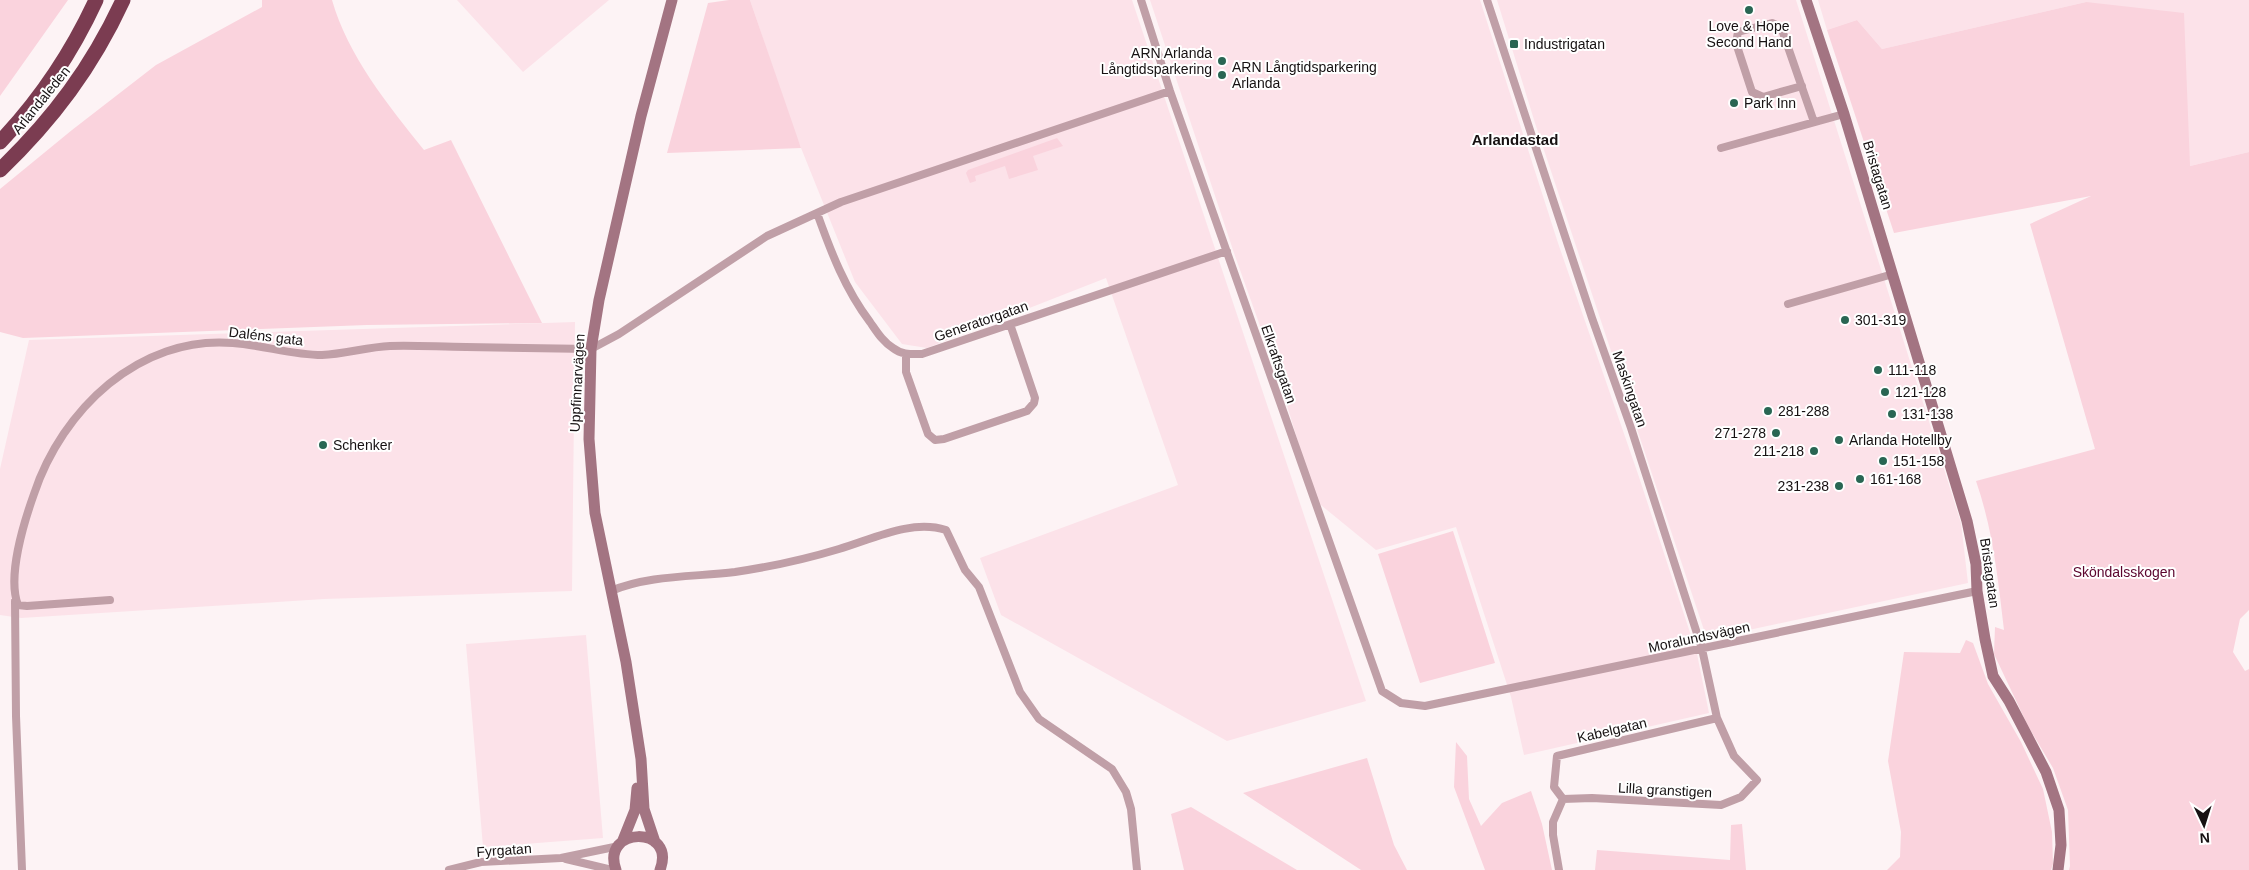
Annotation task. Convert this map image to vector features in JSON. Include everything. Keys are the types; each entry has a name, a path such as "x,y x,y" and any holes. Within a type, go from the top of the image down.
{"highway":[{"path":"0,142 41,92 67,55 96,0"},
{"path":"101,44 123,0"},
{"path":"101,44 132,0"},
{"name":"Arlandaleden","path":"0,170 32,139 69,94 101,44"}],"street":[{"name":"Uppfinnarvägen","path":"660,870 663,859 661,849 655,842 644,809 641,759 626,662 595,513 589,439 591,349 599,300 641,116 672,0"},
{"name":"Elkraftsgatan","path":"1141,0 1170,92 1382,691 1401,703 1425,706"},
{"name":"Maskingatan","path":"1487,0 1702,649 1717,718 1734,756 1757,780"},
{"name":"Bristagatan","path":"1806,0 1844,114 1893,274 1915,355 1967,520 1976,564 1977,591 1993,676 2009,701 2046,772 2059,810 2061,845 2058,870"},
{"path":"1802,86 1763,97 1752,92 1736,43 1738,32 1772,23 1781,27 1802,86 1814,122"},
{"path":"591,349 619,334 767,236 816,213 841,202 1170,92"},
{"path":"1721,148 1844,114"},
{"path":"816,213 840,273 855,300 883,340 894,349 906,354 906,372 928,434 935,440 944,439 1027,412 1034,403 1035,398 1010,324"},
{"name":"Generatorgatan","path":"906,354 922,354 1227,251"},
{"path":"1788,304 1893,274"},
{"name":"Daléns gata","path":"15,596 14,586 22,529 38,481 52,454 69,428 97,392 135,364 152,356 179,347 214,343 232,343 290,353 322,355 388,346 591,349"},
{"path":"611,591 631,583 736,572 773,565 838,550 900,530 933,526 946,530 965,570 979,587 1006,658 1025,699 1039,719 1112,769 1126,792 1131,809 1137,870"},
{"name":"Moralundsvägen","path":"1425,706 1977,591"},
{"path":"15,596 18,604 27,606 110,600"},
{"path":"15,596 16,716 22,870"},
{"name":"Kabelgatan","path":"1563,799 1554,787 1557,756 1717,718"},
{"name":"Uppfinnarvägen","path":"616,870 614,861 635,810 638,791 637,742"},
{"name":"Lilla granstigen","path":"1563,799 1592,798 1721,805 1741,797 1757,780"},
{"path":"1559,870 1553,835 1554,822 1563,799"},
{"path":"621,843 637,836 647,837 655,842"},
{"name":"Fyrgatan","path":"449,870 481,862 561,858 621,843"},
{"name":"Fyrgatan","path":"561,858 612,870"}],"shaded area":[{"path":"457,0 609,0 523,72"},
{"path":"750,0 1132,0 1366,701 1227,741 1001,615 980,558 1178,485 1106,278 927,348 902,344 855,282 795,133"},
{"path":"1150,0 1480,0 1558,243 1639,477 1697,654 1709,713 1524,755 1511,697 1456,527 1376,550 1316,501 1279,379 1234,253"},
{"path":"1497,0 1796,0 1961,523 1968,583 1707,639 1535,123"},
{"path":"1818,0 2249,0 2249,152 2190,166 2086,2 1882,49 1857,20 1827,30"},
{"path":"575,322 572,591 324,599 21,618 0,615 0,469 29,340"},
{"path":"586,635 603,838 483,847 466,644"}],"green space":[{"path":"0,0 68,0 0,96"},
{"path":"262,0 332,0 348,41 370,79 424,150 451,140 542,323 367,325 23,338 0,332 0,189 156,65 262,7"},
{"path":"750,0 801,148 667,153 708,3"},
{"name":"Sköndalsskogen","path":"2086,2 2184,13 2190,166 2249,152 2249,610 2240,619 2233,652 2245,671 2249,669 2249,870 2069,870 2068,810 2053,768 2028,726 1994,654 1995,627 2004,630 1991,536 1976,481 2095,449 2030,224 2091,196 1894,233 1827,30 1857,20 1882,49"},
{"path":"1057,138 1063,146 1033,156 1038,170 1009,179 1005,166 975,176 976,181 970,183 966,173 968,170"},
{"path":"1453,531 1495,663 1420,683 1378,554"},
{"path":"1966,640 1973,643 1988,684 2021,742 2043,789 2052,832 2053,864 2051,870 1887,870 1900,857 1901,832 1888,761 1904,652 1960,653"},
{"path":"1456,742 1467,756 1469,799 1481,826 1502,803 1531,791 1542,824 1552,870 1485,870 1454,787"},
{"path":"1367,758 1394,845 1407,870 1361,870 1243,793"},
{"path":"1191,807 1297,870 1184,870 1171,814"},
{"path":"1742,824 1746,870 1595,870 1597,850 1730,860 1731,825"}],"place":[{"name":"Love & Hope Second Hand","path":"1749,10"},
{"name":"Industrigatan","path":"1514,44"},
{"name":"ARN Arlanda Långtidsparkering","path":"1222,61"},
{"name":"ARN Långtidsparkering Arlanda","path":"1222,75"},
{"name":"Park Inn","path":"1734,103"},
{"name":"301-319","path":"1845,320"},
{"name":"111-118","path":"1878,370"},
{"name":"121-128","path":"1885,392"},
{"name":"281-288","path":"1768,411"},
{"name":"131-138","path":"1892,414"},
{"name":"271-278","path":"1776,433"},
{"name":"Arlanda Hotellby","path":"1839,440"},
{"name":"Schenker","path":"323,445"},
{"name":"211-218","path":"1814,451"},
{"name":"151-158","path":"1883,461"},
{"name":"161-168","path":"1860,479"},
{"name":"231-238","path":"1839,486"}],"district":[{"name":"Arlandastad","path":"1515,140"}]}
